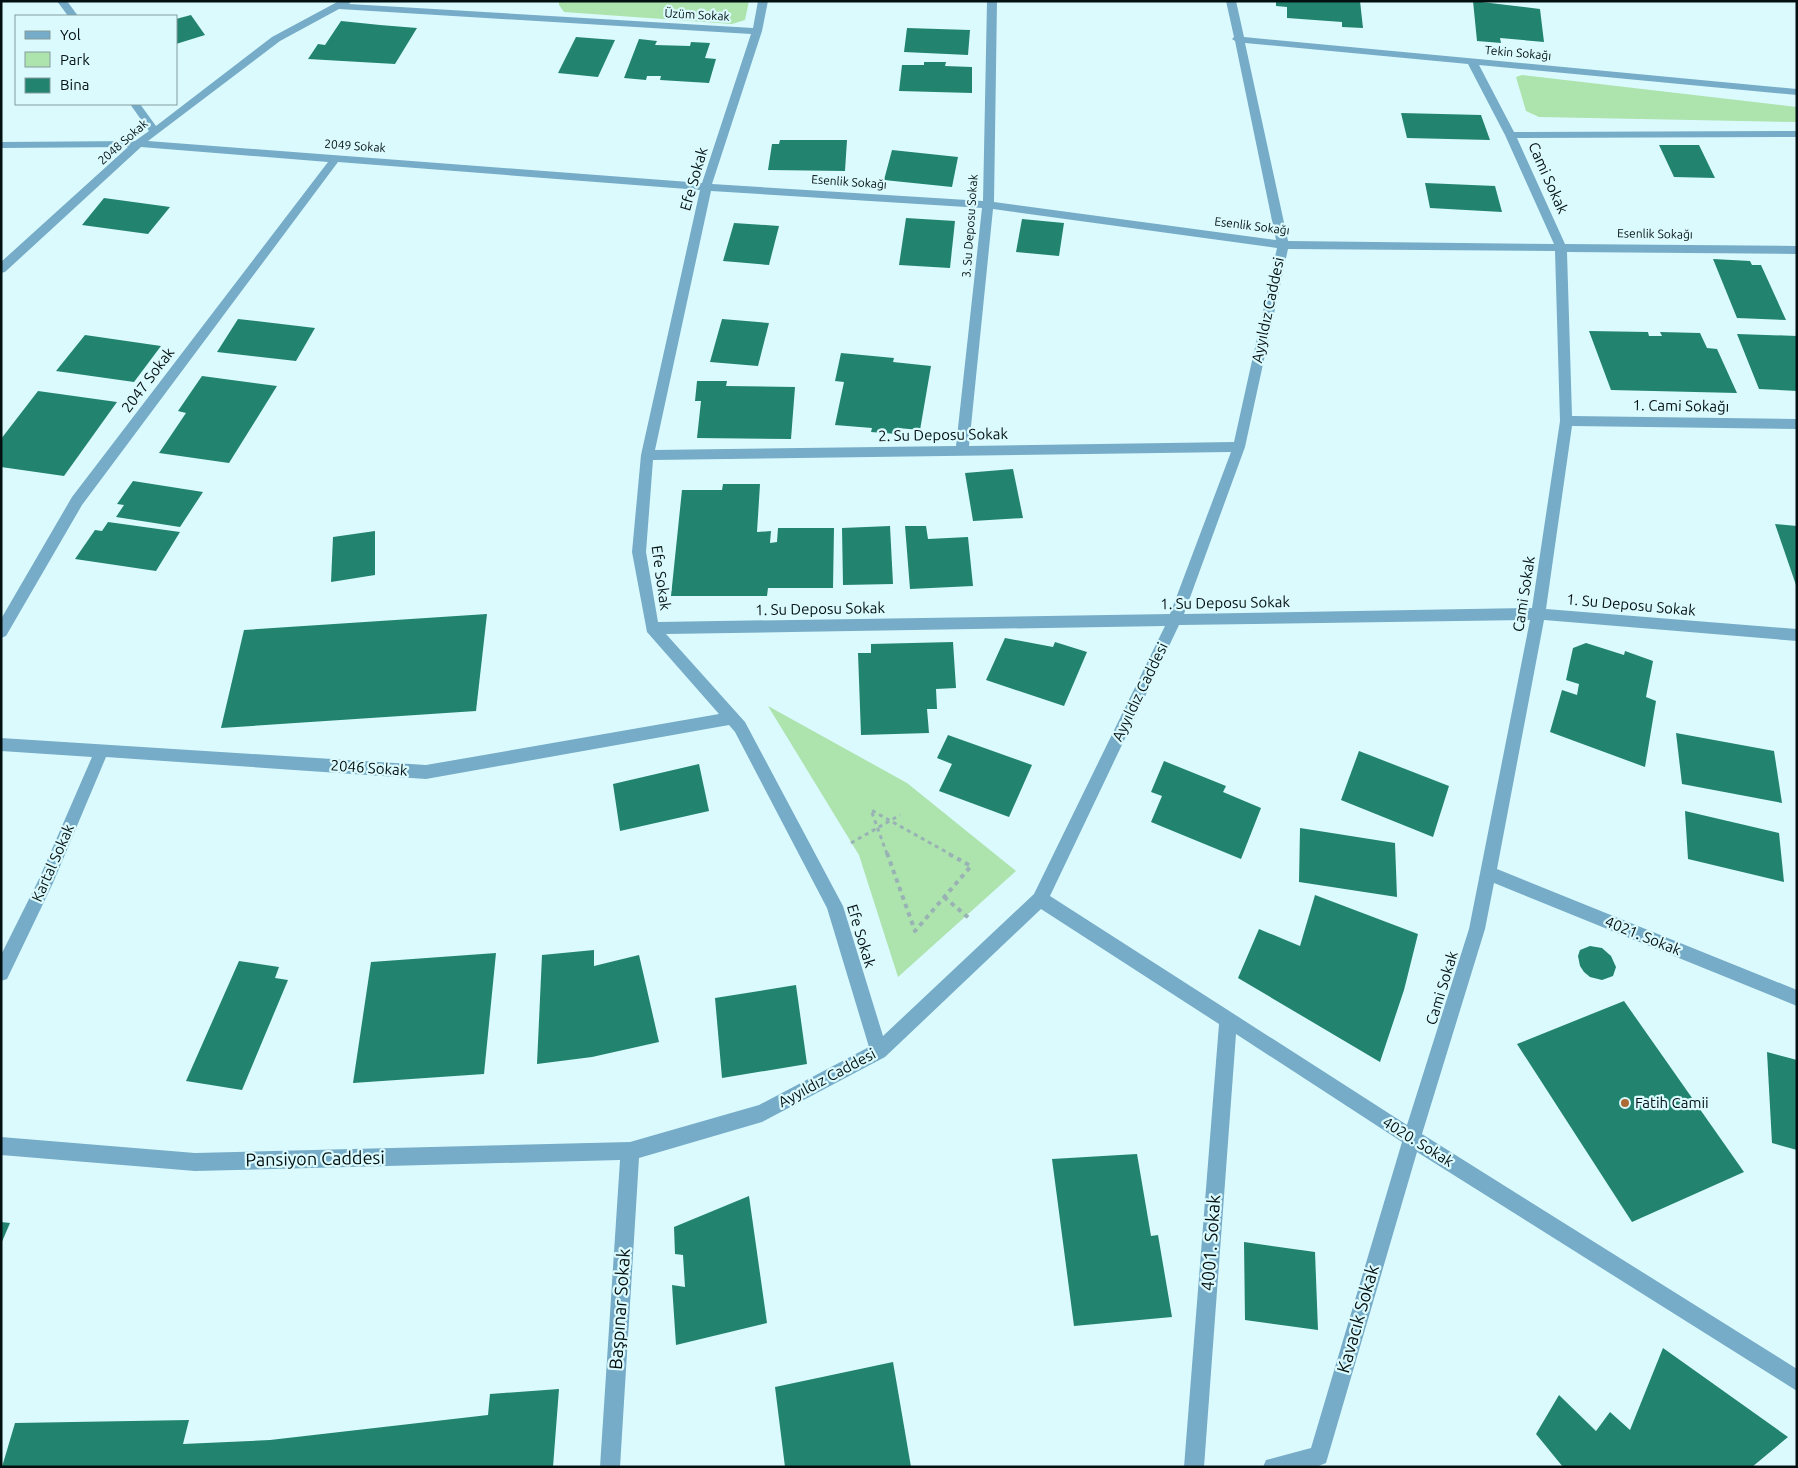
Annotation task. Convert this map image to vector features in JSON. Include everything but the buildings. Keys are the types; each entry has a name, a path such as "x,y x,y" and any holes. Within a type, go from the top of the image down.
{"street":[{"path":"62,1 72,15"},
{"name":"2048 Sokak","path":"1,269 154,131 276,39 334,4 347,1"},
{"name":"Efe Sokak","path":"763,1 757,31 706,187 647,455 639,552 652,628 740,727 835,906 879,1051"},
{"name":"3. Su Deposu Sokak","path":"962,452 988,205 992,1"},
{"name":"Ayyıldız Caddesi","path":"630,1151 762,1113 879,1051 1040,900 1175,620 1238,448 1283,245 1230,1"},
{"name":"Üzüm Sokak","path":"334,4 757,31"},
{"name":"Tekin Sokağı","path":"1237,40 1797,92"},
{"name":"Cami Sokak","path":"1412,1138 1477,929 1538,614 1566,421 1561,247 1510,135 1472,62"},
{"path":"136,105 154,131"},
{"path":"1510,135 1797,134"},
{"name":"2049 Sokak","path":"1,145 138,144 706,187"},
{"name":"2047 Sokak","path":"1,632 77,501 336,158"},
{"name":"Esenlik Sokağı","path":"706,187 988,205 1283,245 1797,250"},
{"name":"1. Cami Sokağı","path":"1566,421 1797,424"},
{"name":"2. Su Deposu Sokak","path":"647,455 1238,448"},
{"name":"1. Su Deposu Sokak","path":"652,628 1538,614 1797,635"},
{"name":"2046 Sokak","path":"1,744 426,772 732,718"},
{"name":"Kartal Sokak","path":"1,973 45,883 102,750"},
{"name":"4021. Sokak","path":"1488,873 1797,998"},
{"name":"4020. Sokak","path":"1040,900 1797,1381"},
{"name":"4001. Sokak","path":"1194,1467 1228,1020"},
{"name":"Kavacık Sokak","path":"1273,1467 1318,1456 1412,1138"},
{"name":"Pansiyon Caddesi","path":"1,1146 195,1162 630,1151"},
{"name":"Başpınar Sokak","path":"610,1467 630,1151"}],"path":[{"path":"871,810 891,821 971,866 915,931 871,810"},
{"path":"851,843 900,815"}],"green space":[{"path":"559,1 749,1 745,20 732,24 564,12 559,5"},
{"path":"1522,75 1797,107 1797,122 1539,117 1526,111 1516,77"},
{"path":"768,706 907,783 1016,871 898,977 859,855"}],"place":[{"name":"Fatih Camii","path":"1625,1103"}]}
